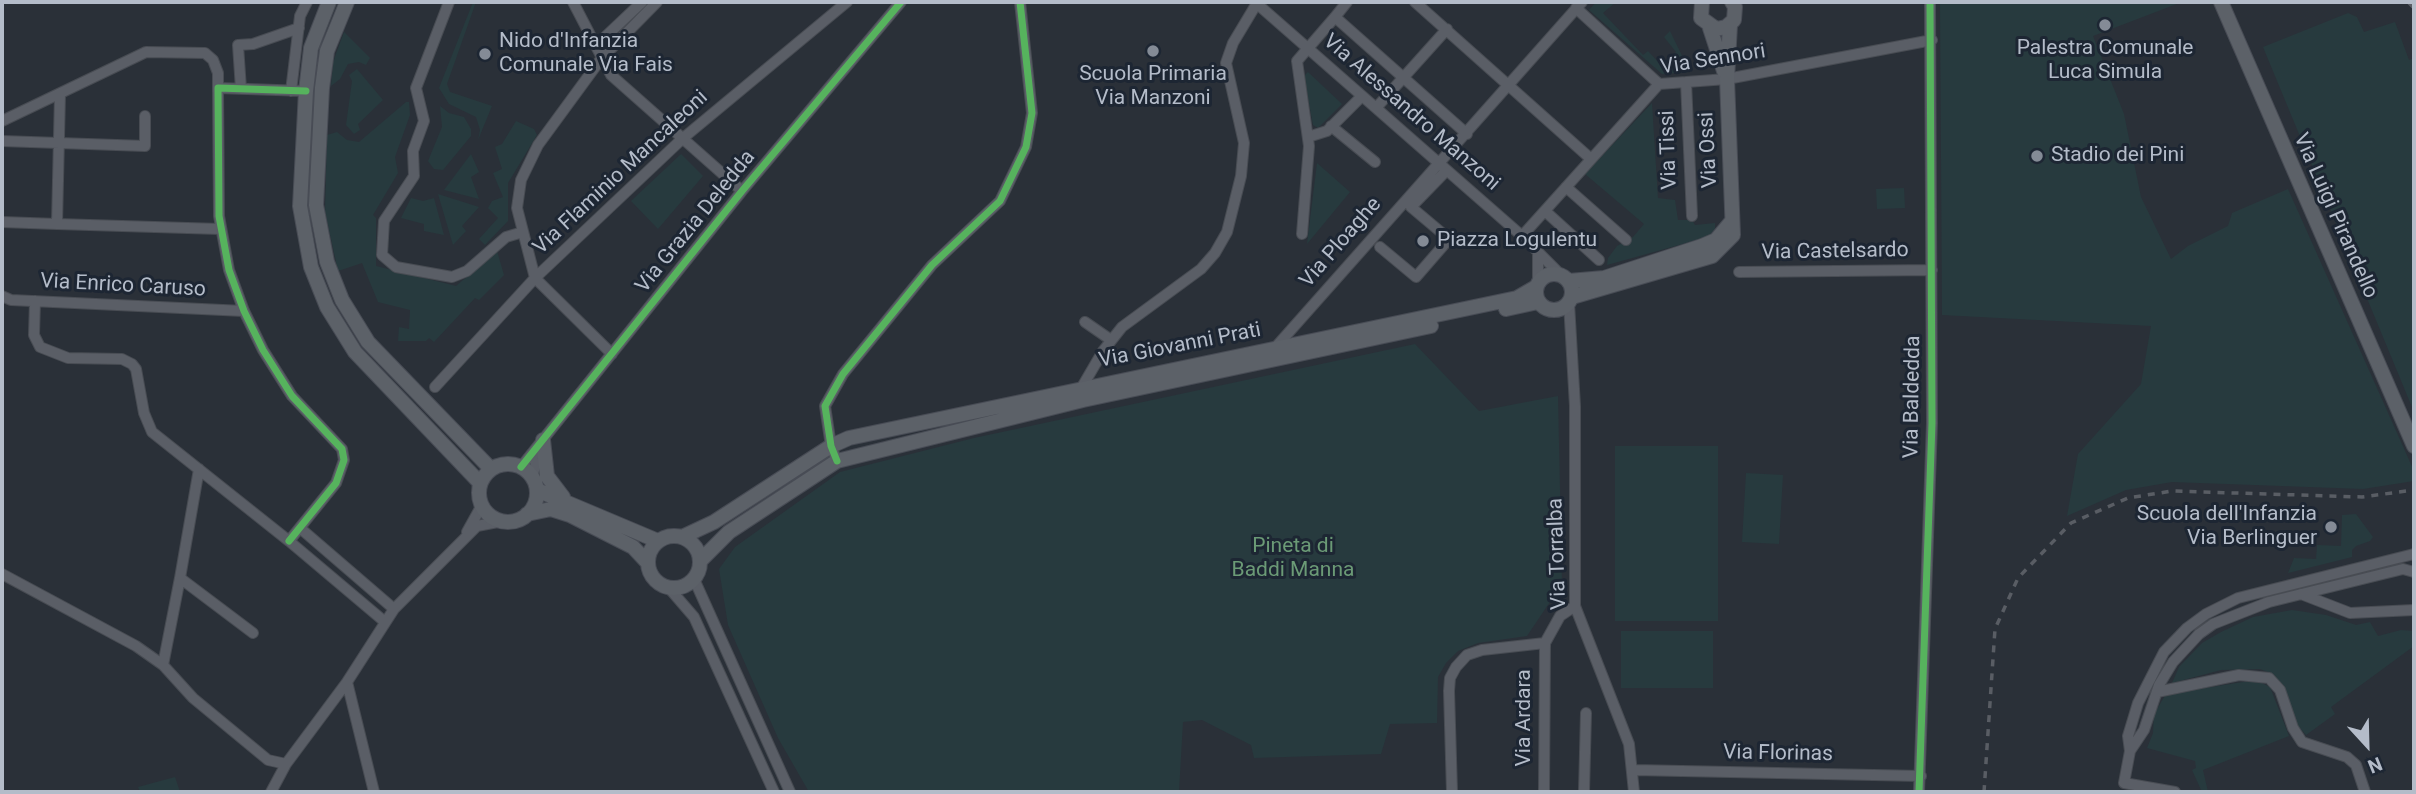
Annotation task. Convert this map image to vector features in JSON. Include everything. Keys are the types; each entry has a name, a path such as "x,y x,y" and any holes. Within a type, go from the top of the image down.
{"main road":[{"path":"329,2 298,91 300,206 304,241 327,307 355,352 480,483 482,506 488,514 503,521 512,521 527,514 551,509 570,515 634,547 647,562 656,581 669,588 683,587 694,579 700,561 692,543 682,537 665,537 652,547 647,562"},
{"path":"347,2 327,51 322,88 316,205 327,262 342,300 368,342 491,469"},
{"path":"1710,28 1720,29 1732,13 1747,2"},
{"name":"Via Luigi Pirandello","path":"2221,2 2414,446"},
{"name":"Via Ossi","path":"1700,3 1701,18 1710,28 1727,79"},
{"name":"Via Ossi","path":"1732,13 1727,79 1733,219"},
{"path":"1733,219 1733,235 1712,256 1545,308 1538,290 1548,275 1604,278 1716,240 1733,219"},
{"path":"1565,277 1567,303"},
{"name":"Via Giovanni Prati","path":"682,537 714,522 831,446 849,438 1082,387 1517,298 1538,290"},
{"name":"Via Giovanni Prati","path":"700,561 729,533 837,461 1538,290"},
{"path":"543,440 547,476 567,501"},
{"path":"480,483 491,469 506,464 567,501 658,541"},
{"path":"527,514 534,503 530,478"}],"street":[{"path":"218,88 298,91 299,28 307,2"},
{"path":"449,2 416,88 424,121 413,151 414,176 384,221 382,255 396,267 452,277 467,271 506,237 523,232"},
{"path":"573,2 611,75 743,191"},
{"path":"601,59 604,37 642,2"},
{"path":"612,354 535,278 517,208 521,180 538,145 601,59 657,2"},
{"name":"Via Flaminio Mancaleoni","path":"435,387 535,278 682,139 846,2"},
{"path":"837,461 831,446 825,406 843,374 932,265 1000,201 1026,147 1032,113 1020,2"},
{"path":"1302,234 1308,137 1297,61 1347,2"},
{"path":"1415,2 1509,83 1591,159"},
{"name":"Via Baldedda","path":"1919,792 1931,434 1930,2"},
{"name":"Via Grazia Deledda","path":"530,478 543,440 894,4"},
{"path":"1082,387 1122,327 1200,269 1215,253 1227,232 1241,176 1244,143 1226,63 1233,43 1262,4"},
{"name":"Via Alessandro Manzoni","path":"1262,4 1565,277"},
{"path":"1380,247 1416,277 1449,239 1411,207 1467,134 1578,4 1659,84"},
{"path":"1335,17 1467,134"},
{"path":"241,89 238,44 253,44 299,28"},
{"path":"1376,107 1447,29"},
{"name":"Via Sennori","path":"1522,236 1659,84 1727,79 1932,40"},
{"path":"2,121 137,55 154,51 199,51 209,55 218,73 220,229 229,270 244,312 263,350 292,396 342,449 344,460 336,483 289,541"},
{"name":"Via Tissi","path":"1686,82 1692,216"},
{"path":"57,224 60,94"},
{"path":"1308,137 1321,135 1362,96"},
{"path":"2,141 145,146 145,116"},
{"path":"1331,126 1375,162"},
{"name":"Via Ploaghe","path":"1274,349 1443,167"},
{"path":"1566,187 1626,240"},
{"path":"1545,211 1599,260"},
{"path":"2,222 220,229"},
{"path":"1538,255 1541,267 1538,290"},
{"name":"Via Castelsardo","path":"1739,272 1932,270"},
{"name":"Via Enrico Caruso","path":"2,296 35,301 244,312"},
{"path":"35,301 34,335 40,347 68,358 122,359 132,364 137,374 144,413 152,432 289,541 384,622"},
{"name":"Via Torralba","path":"1567,303 1575,406 1575,606 1629,744 1634,770 1634,792"},
{"path":"1085,322 1111,340"},
{"path":"163,665 200,469"},
{"path":"464,538 482,506"},
{"path":"271,792 286,764 347,682 394,610 477,526 503,521"},
{"path":"300,528 394,610"},
{"path":"2175,792 2124,783 2130,751 2128,736 2151,672 2164,652 2187,628 2206,614 2238,598 2414,554"},
{"path":"2130,751 2144,730 2157,692 2173,662 2199,634 2228,616 2301,594 2403,569 2414,572"},
{"path":"2,575 136,646 163,665 193,698 268,760 286,764"},
{"path":"180,578 253,633"},
{"path":"694,579 790,792"},
{"path":"669,588 694,617 774,792"},
{"path":"2301,594 2350,613 2414,610"},
{"path":"1452,792 1450,678 1456,667 1467,655 1482,650 1545,643 1560,616 1575,606"},
{"name":"Via Ardara","path":"1544,792 1545,643"},
{"path":"2157,692 2239,675 2269,678 2280,690 2293,728 2302,741 2347,757 2356,765 2365,792"},
{"path":"347,682 374,792"},
{"path":"1584,792 1586,713"},
{"name":"Via Florinas","path":"1634,770 1921,776"}],"green space":[{"path":"473,2 476,2 447,84 450,92 492,106 478,140 480,130 476,117 449,104 439,88"},
{"path":"1596,2 1616,2 1603,13 1643,55 1648,51 1661,65 1676,52 1664,37 1670,31 1690,72 1662,74 1589,10"},
{"path":"1940,2 2182,2 2093,36 2124,114 2141,197 2171,259 2188,246 2228,226 2232,213 2288,189 2414,471 2414,481 2363,489 2172,482 2126,490 2067,516 2078,454 2141,384 2151,326 1942,315"},
{"path":"2348,13 2357,17 2364,32 2395,22 2409,60 2414,58 2414,412 2263,47"},
{"path":"344,32 370,58 366,65 359,62 348,64 340,79 331,86 333,62"},
{"path":"357,69 383,100 358,124 360,130 354,134 346,125 352,81 349,75"},
{"path":"1308,72 1342,104 1318,128 1313,125 1304,76"},
{"path":"409,102 410,115 395,157 398,173 373,215 376,218 376,266 456,286 497,251 504,275 479,300 475,298 434,342 429,338 426,341 398,341 399,327 409,329 410,310 378,302 362,263 338,271 325,212 327,135 337,132 347,140 359,142"},
{"path":"1652,103 1658,198 1675,200 1678,220 1692,220 1695,225 1715,223 1715,229 1708,237 1607,265 1608,258 1617,246 1633,237 1644,224 1585,174"},
{"path":"440,106 449,113 464,117 471,129 471,136 443,170 434,169 428,161 442,127"},
{"path":"516,121 534,129 537,135 508,183 508,221 485,245 479,239 498,218 488,208 492,201 503,197 493,173 502,169 495,147 502,144"},
{"path":"471,154 479,172 471,177 479,199 444,190"},
{"path":"681,154 703,176 658,229 631,201"},
{"path":"1317,163 1350,192 1307,244"},
{"path":"1904,188 1905,208 1877,209 1876,189"},
{"path":"438,194 479,207 462,226 466,231 453,245"},
{"path":"411,198 423,201 434,198 444,235 424,231 424,224 401,218"},
{"name":"Pineta di Baddi Manna","path":"1415,344 1479,411 1558,396 1562,584 1527,636 1478,643 1458,651 1446,663 1438,677 1437,723 1390,724 1381,754 1254,758 1251,745 1202,720 1183,722 1179,792 809,792 778,738 728,625 719,569 735,547 840,472 974,438"},
{"path":"1615,446 1718,446 1718,621 1615,621"},
{"path":"1746,473 1783,475 1779,544 1742,542"},
{"path":"2356,514 2373,537 2370,541 2356,546 2352,550 2352,557 2288,573 2294,558 2316,559 2317,545 2341,546 2342,515"},
{"path":"2292,610 2326,615 2356,625 2370,622 2378,636 2401,630 2414,631 2414,646 2331,707 2335,714 2306,735 2298,726 2283,686 2273,674 2260,669 2221,670 2172,683 2179,667 2202,643 2253,617"},
{"path":"1621,631 1713,631 1713,688 1621,688"},
{"path":"2256,680 2270,687 2289,736 2203,770 2208,792 2202,792 2192,770 2196,768 2195,761 2147,748 2153,733 2154,714 2166,694"},
{"path":"175,777 180,792 140,792 138,787"}],"railway":[{"path":"2408,2 2414,8"},
{"path":"1984,792 1995,629 2018,578 2071,523 2128,498 2172,491 2362,497 2414,490"}],"cycle path":[{"path":"521,467 742,191 901,2"},
{"path":"837,461 831,446 825,406 843,374 932,265 1000,201 1026,147 1032,113 1020,2"},
{"path":"1919,792 1932,423 1930,2"},
{"path":"289,541 336,483 344,460 342,449 292,396 263,350 244,311 229,270 219,216 218,88 306,91"}],"place":[{"name":"Palestra Comunale Luca Simula","path":"2105,25"},
{"name":"Scuola Primaria Via Manzoni","path":"1153,51"},
{"name":"Nido d'Infanzia Comunale Via Fais","path":"485,54"},
{"name":"Stadio dei Pini","path":"2037,156"},
{"name":"Piazza Logulentu","path":"1423,241"},
{"name":"Scuola dell'Infanzia Via Berlinguer","path":"2331,527"}]}
